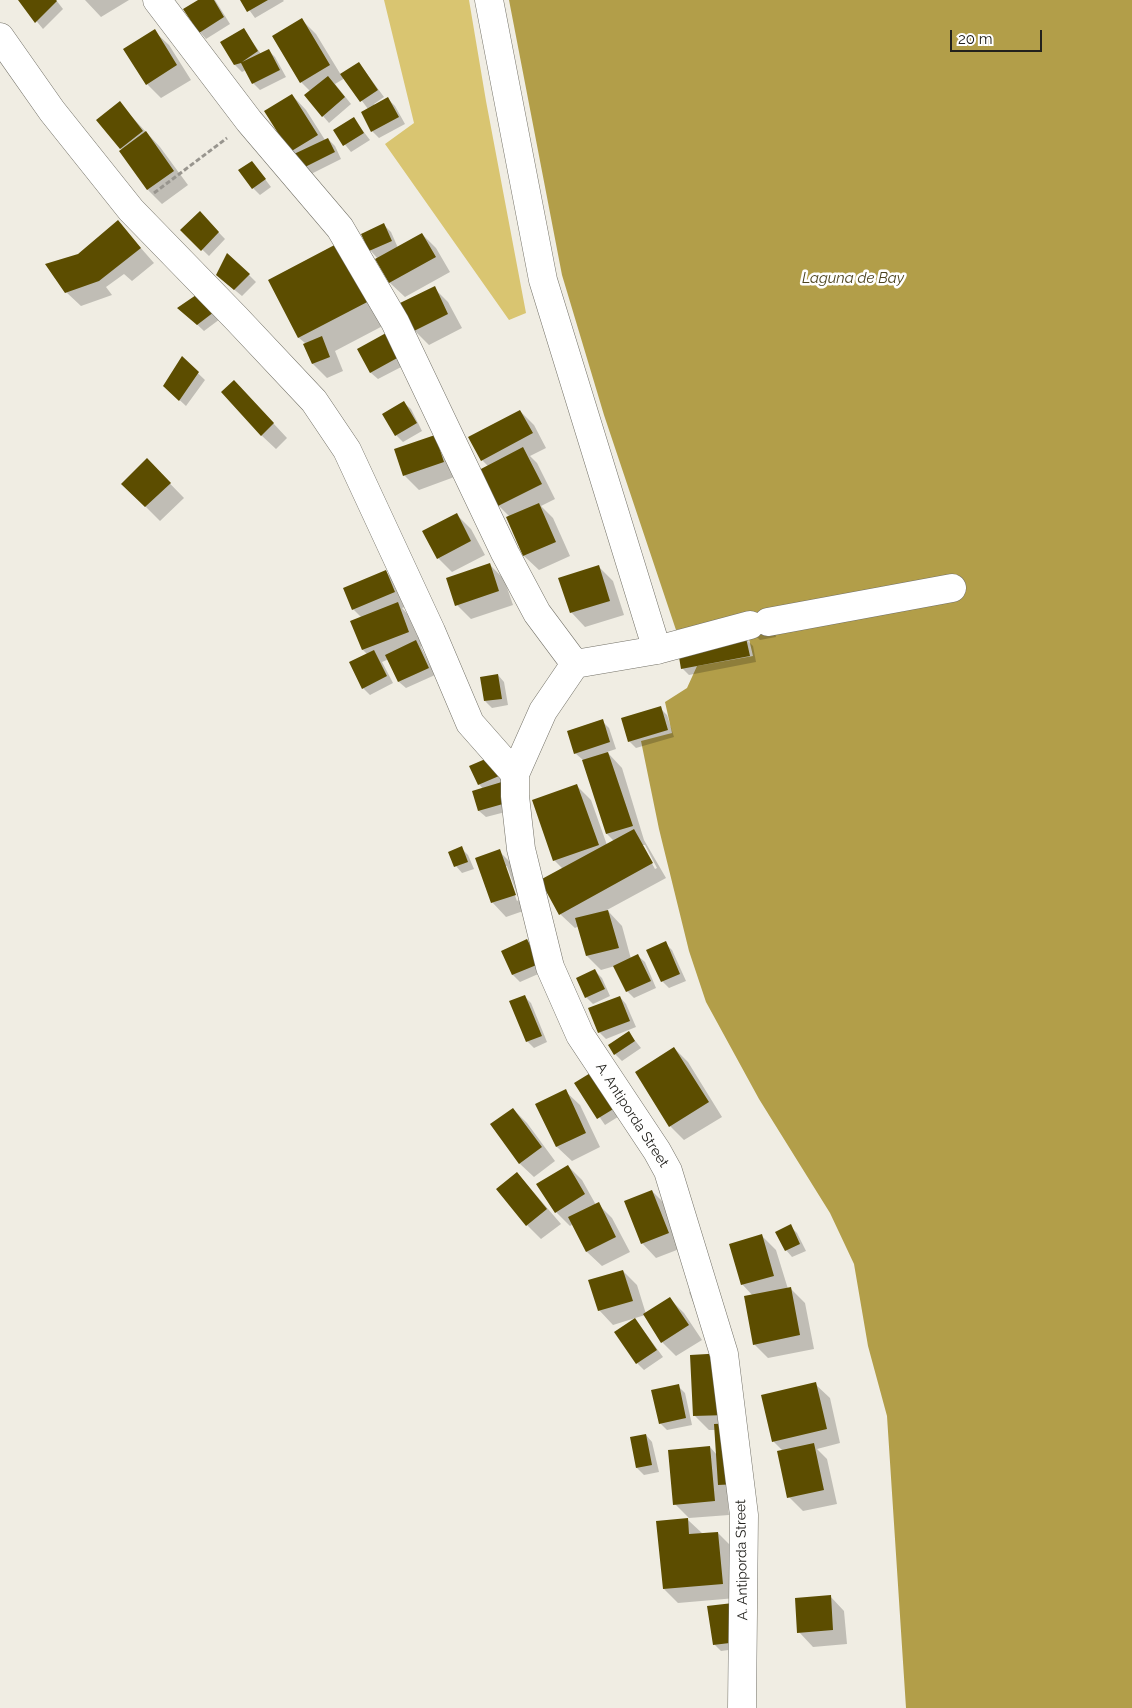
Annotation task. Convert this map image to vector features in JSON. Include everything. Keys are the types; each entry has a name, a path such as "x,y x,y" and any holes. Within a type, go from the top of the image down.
{"street":[{"path":"157,0 249,121 340,228 396,322 505,553 537,613 575,664 657,650 759,624 952,588"},
{"path":"489,0 543,280 657,650"},
{"path":"0,37 52,111 131,210 314,401 347,450 431,631 470,723 515,774"},
{"name":"A. Antiporda Street","path":"575,664 544,712 515,774 515,796 521,849 550,967 580,1035 652,1142 668,1172 724,1354 744,1515 742,1708"}],"path":[{"path":"131,210 249,121"}],"shaded area":[{"path":"384,0 469,0 526,313 509,320 385,144 414,123"}],"water":[{"name":"Laguna de Bay","path":"509,0 1132,0 1132,1708 906,1708 887,1416 868,1346 854,1264 830,1213 759,1099 706,1002 689,951 659,829 641,741 672,733 665,702 687,688 697,666 753,656 744,618 676,630 604,415 562,275"}],"building":[{"path":"18,0 56,0 57,1 35,23"},
{"path":"198,0 214,0 224,17 199,33 183,9"},
{"path":"240,0 268,0 247,12"},
{"path":"302,18 330,65 300,83 272,36"},
{"path":"244,28 258,51 242,62 269,49 280,70 252,84 241,63 234,65 220,42"},
{"path":"155,29 177,65 146,85 123,49"},
{"path":"359,62 378,90 360,102 340,74"},
{"path":"328,76 345,97 322,117 304,95"},
{"path":"292,94 318,135 290,152 264,111"},
{"path":"388,97 399,117 371,132 361,112"},
{"path":"120,101 143,131 120,149 96,120"},
{"path":"354,117 364,133 343,146 333,130"},
{"path":"146,131 174,171 147,190 119,151"},
{"path":"328,138 335,152 301,169 294,154"},
{"path":"252,161 266,179 252,189 238,170"},
{"path":"200,211 219,232 201,251 180,230"},
{"path":"118,220 141,248 99,281 65,293 45,264 78,254"},
{"path":"384,223 392,241 369,251 361,234"},
{"path":"422,233 436,257 389,283 375,259"},
{"path":"344,240 375,298 298,338 268,280"},
{"path":"227,253 250,274 234,290 216,275"},
{"path":"435,286 448,314 414,331 400,303"},
{"path":"199,293 214,312 197,325 177,308"},
{"path":"386,333 399,357 370,373 357,349"},
{"path":"322,336 330,357 312,364 303,344"},
{"path":"182,356 199,372 179,401 163,386"},
{"path":"234,380 274,423 261,436 221,392"},
{"path":"404,401 417,423 395,436 382,414"},
{"path":"520,410 533,433 481,461 468,437"},
{"path":"435,435 444,462 403,476 394,449"},
{"path":"523,447 542,484 498,506 479,470"},
{"path":"147,458 171,483 145,507 121,484"},
{"path":"539,503 556,542 523,556 506,517"},
{"path":"457,513 471,541 437,559 422,531"},
{"path":"490,563 499,591 455,606 446,578"},
{"path":"599,565 610,601 570,613 558,578"},
{"path":"386,570 395,592 352,610 343,588"},
{"path":"398,602 409,632 362,650 350,621"},
{"path":"746,638 750,656 681,669 678,651"},
{"path":"416,640 429,668 398,682 385,655"},
{"path":"374,650 387,676 362,689 349,662"},
{"path":"498,674 502,699 484,701 480,677"},
{"path":"661,706 668,730 628,742 621,718"},
{"path":"603,719 610,742 574,754 567,731"},
{"path":"608,752 633,826 606,834 582,760"},
{"path":"490,757 499,776 478,785 469,766"},
{"path":"505,781 510,802 478,811 472,791"},
{"path":"577,784 599,845 553,861 532,800"},
{"path":"634,829 653,863 559,915 540,880"},
{"path":"462,846 468,862 454,867 448,852"},
{"path":"500,849 516,895 491,903 475,858"},
{"path":"608,910 619,948 586,956 575,918"},
{"path":"527,939 539,964 512,975 501,951"},
{"path":"666,941 680,974 661,982 646,950"},
{"path":"638,954 651,981 626,992 613,966"},
{"path":"595,969 605,989 585,998 576,978"},
{"path":"525,995 542,1036 526,1042 509,1001"},
{"path":"620,996 630,1021 598,1033 588,1008"},
{"path":"629,1031 635,1041 614,1055 608,1045"},
{"path":"674,1047 709,1102 669,1127 635,1072"},
{"path":"592,1072 615,1108 597,1119 574,1083"},
{"path":"566,1089 586,1133 556,1147 535,1104"},
{"path":"513,1108 542,1147 519,1164 490,1124"},
{"path":"568,1165 585,1194 555,1213 536,1184"},
{"path":"517,1172 547,1209 526,1226 496,1189"},
{"path":"652,1190 669,1233 641,1244 624,1201"},
{"path":"599,1202 616,1237 586,1252 568,1217"},
{"path":"791,1224 800,1244 785,1251 775,1232"},
{"path":"762,1234 774,1276 741,1285 729,1244"},
{"path":"623,1270 633,1301 598,1311 588,1280"},
{"path":"791,1287 800,1335 753,1345 744,1296"},
{"path":"670,1297 689,1325 661,1343 643,1314"},
{"path":"635,1318 657,1350 636,1364 614,1332"},
{"path":"725,1353 728,1415 693,1416 690,1355"},
{"path":"816,1382 827,1429 772,1442 761,1395"},
{"path":"679,1384 686,1418 659,1424 651,1390"},
{"path":"735,1423 738,1484 718,1485 714,1424"},
{"path":"646,1434 652,1465 636,1468 630,1437"},
{"path":"814,1443 824,1490 787,1498 777,1451"},
{"path":"710,1446 715,1501 673,1505 668,1450"},
{"path":"688,1518 689,1534 718,1532 723,1584 663,1589 656,1521"},
{"path":"831,1595 833,1630 797,1633 795,1598"},
{"path":"733,1603 738,1642 713,1645 707,1606"}]}
